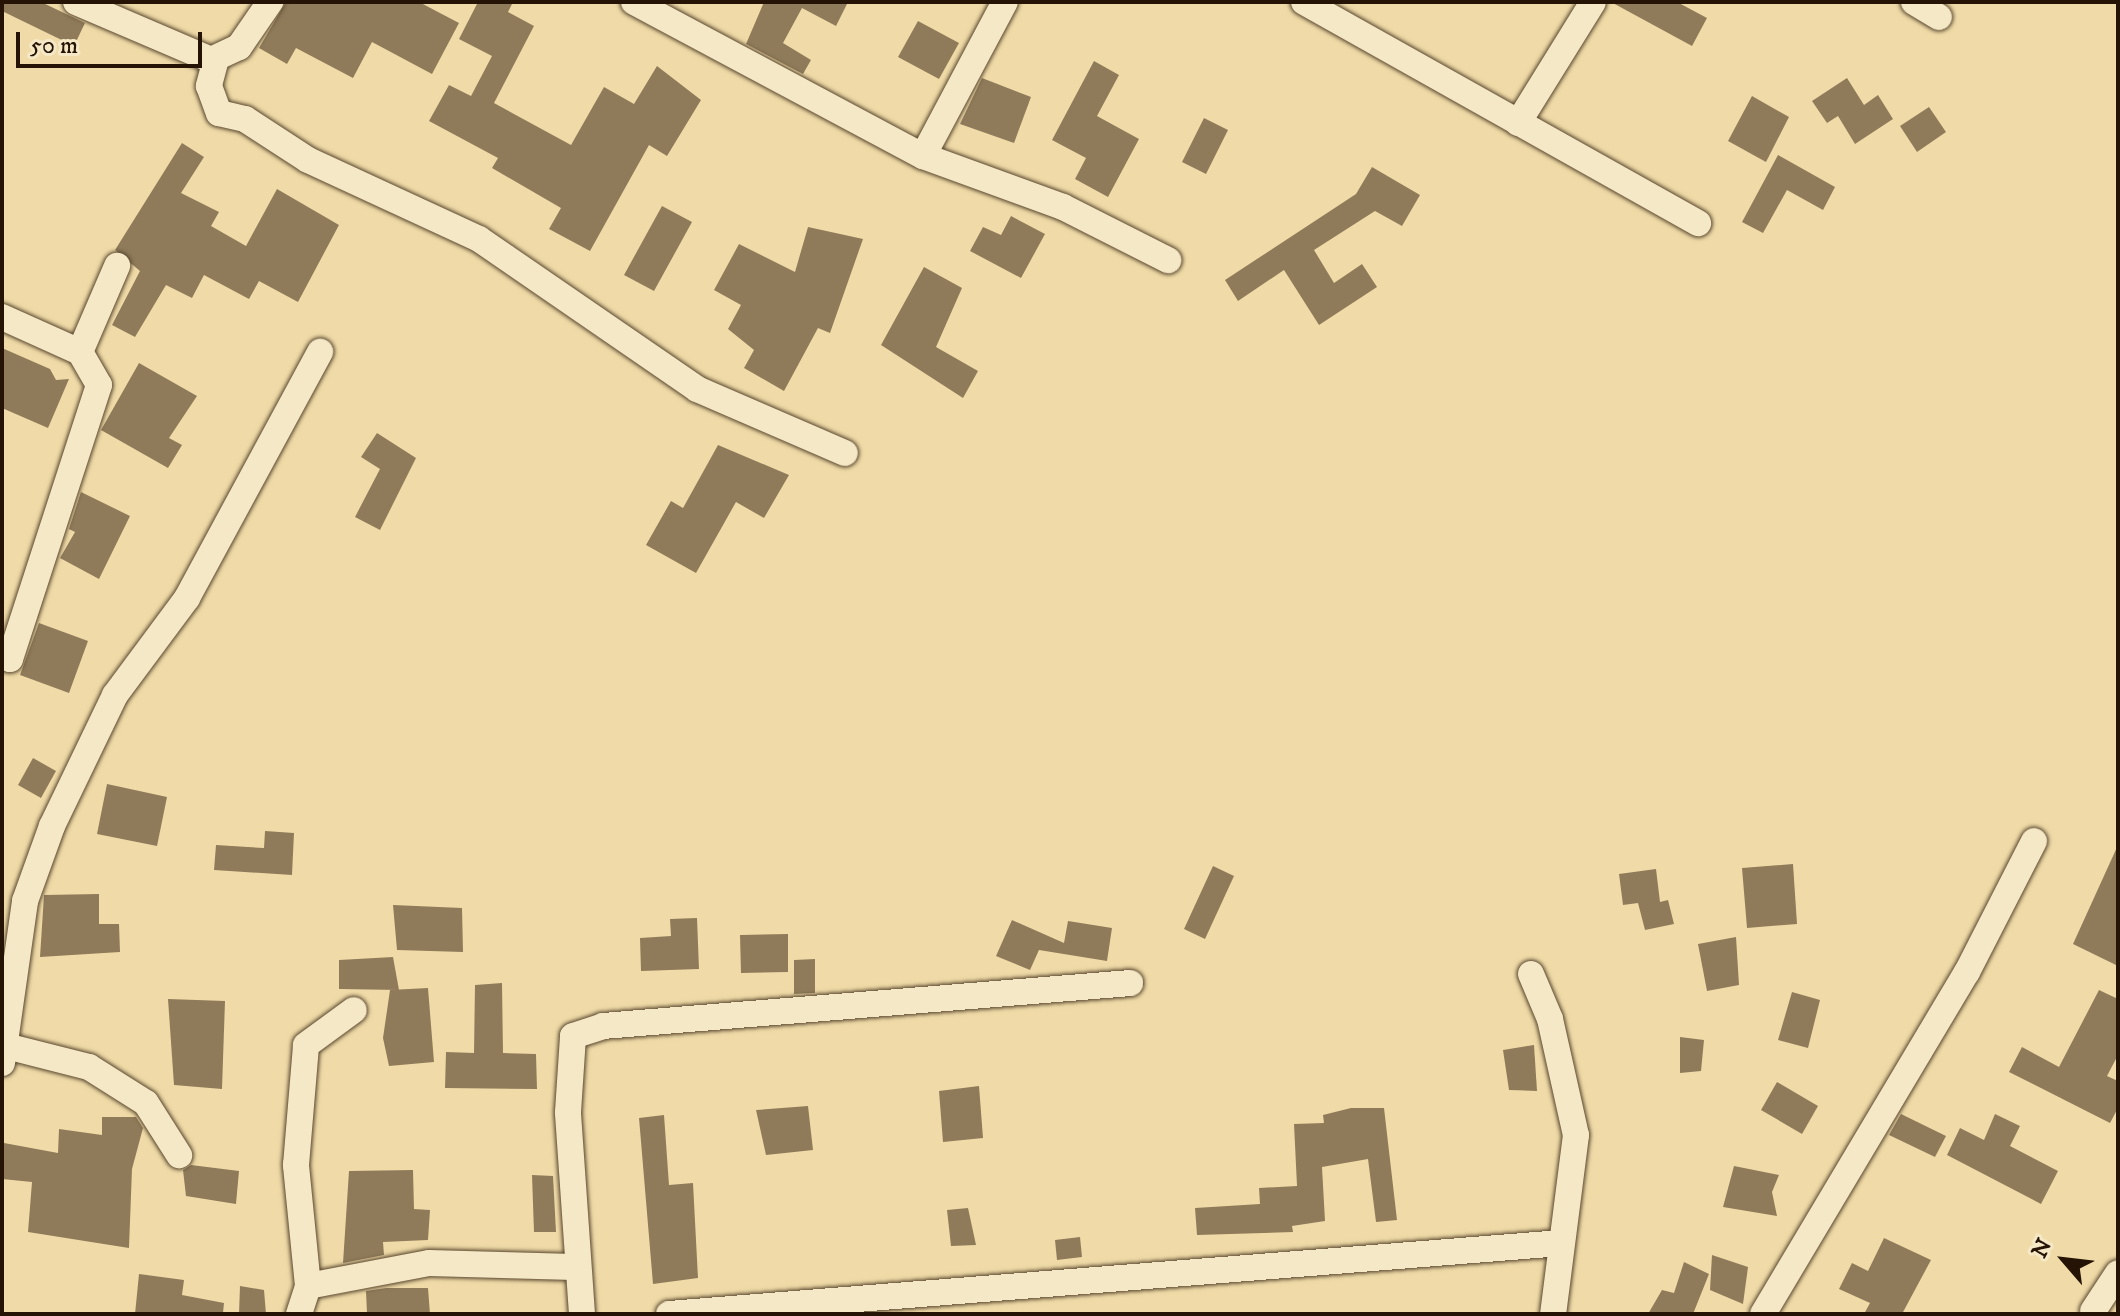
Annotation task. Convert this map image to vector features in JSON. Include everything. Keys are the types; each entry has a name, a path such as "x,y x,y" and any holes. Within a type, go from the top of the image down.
{"street":[{"path":"76,2 216,59"},
{"path":"270,2 239,47 216,59 209,86 219,113 479,239 697,389 845,453"},
{"path":"634,2 923,156 1063,207 1168,260"},
{"path":"923,156 1005,2"},
{"path":"1304,2 1698,223"},
{"path":"1518,123 1593,2"},
{"path":"1914,2 1939,17"},
{"path":"80,352 117,266"},
{"path":"2,317 80,352 99,385 10,659 2,656"},
{"path":"179,1155 146,1103 89,1067 3,1051 25,901 52,826 115,695 187,598 320,352"},
{"path":"1763,1314 1960,985 2034,841"},
{"path":"1531,974 1550,1019 1576,1135 1553,1314"},
{"path":"582,1314 574,1267 566,1055 573,1036 603,1026 1130,983"},
{"path":"299,1314 308,1286 296,1165 306,1045 354,1010"},
{"path":"669,1314 1561,1243"},
{"path":"308,1286 429,1263 574,1267"},
{"path":"2093,1311 2118,1273"}],"building":[{"path":"2,2 41,2 85,23 74,46 2,11"},
{"path":"286,2 419,2 459,23 432,74 372,42 353,78 296,48 287,64 259,48"},
{"path":"478,2 513,2 508,12 534,26 494,103 571,145 604,87 634,104 657,66 701,100 667,156 649,145 590,251 549,229 561,208 492,168 498,158 429,121 449,85 471,96 492,56 459,39"},
{"path":"764,2 848,2 836,26 802,8 783,43 811,60 803,74 746,44"},
{"path":"1611,2 1677,2 1707,18 1692,46"},
{"path":"918,21 959,43 939,79 898,57"},
{"path":"1094,61 1119,75 1097,116 1139,139 1108,197 1075,179 1086,158 1052,140"},
{"path":"982,78 1031,97 1014,143 960,124"},
{"path":"1847,78 1864,105 1878,95 1893,119 1855,144 1838,116 1827,123 1812,101"},
{"path":"1752,96 1789,117 1766,162 1728,141"},
{"path":"1929,107 1946,132 1917,152 1900,126"},
{"path":"1204,118 1228,130 1206,174 1182,162"},
{"path":"182,143 204,157 181,193 219,212 211,226 246,246 277,189 339,225 298,302 259,281 249,299 204,275 192,298 166,285 135,337 112,325 140,271 115,250"},
{"path":"1778,155 1835,187 1823,210 1787,190 1763,233 1742,222"},
{"path":"1372,167 1420,195 1402,226 1375,211 1314,250 1334,283 1362,264 1377,287 1319,325 1284,270 1238,301 1225,280 1356,194"},
{"path":"662,206 692,222 654,291 624,275"},
{"path":"1011,216 1045,234 1021,278 970,251 983,227 1001,235"},
{"path":"808,227 863,239 830,333 818,328 784,391 744,368 754,350 728,329 741,305 714,290 739,244 795,272"},
{"path":"924,267 962,288 936,347 978,371 963,398 881,345"},
{"path":"2,348 50,369 56,380 69,379 48,428 2,408"},
{"path":"139,363 197,396 169,438 182,445 168,468 101,430"},
{"path":"377,433 416,458 380,530 355,517 380,469 361,457"},
{"path":"718,445 789,475 764,518 736,502 696,573 646,545 671,501 683,508"},
{"path":"81,492 130,516 99,579 60,558 75,532 69,529"},
{"path":"39,623 88,641 69,693 20,675"},
{"path":"33,758 56,771 41,798 18,785"},
{"path":"107,784 167,797 157,846 97,834"},
{"path":"265,831 294,833 292,875 214,870 216,845 264,848"},
{"path":"2118,845 2118,966 2073,944"},
{"path":"1793,864 1797,924 1747,928 1742,868"},
{"path":"1213,866 1234,876 1205,939 1184,929"},
{"path":"1656,869 1660,902 1668,900 1674,924 1645,930 1638,903 1623,905 1619,874"},
{"path":"99,894 99,924 119,924 120,952 40,957 44,895"},
{"path":"393,905 462,908 463,952 397,950"},
{"path":"697,918 699,969 641,971 640,938 671,936 670,919"},
{"path":"1012,920 1064,943 1068,921 1112,928 1107,961 1039,950 1030,970 996,956"},
{"path":"788,934 788,972 741,973 740,935"},
{"path":"1736,937 1739,985 1707,991 1698,944"},
{"path":"393,957 399,990 339,989 339,960"},
{"path":"815,959 815,993 794,994 794,960"},
{"path":"502,983 503,1053 536,1054 537,1089 445,1088 446,1052 474,1053 475,985"},
{"path":"428,988 434,1062 389,1066 383,1038 390,990"},
{"path":"2099,990 2118,999 2118,1055 2107,1076 2118,1081 2118,1108 2110,1123 2009,1072 2022,1047 2059,1067"},
{"path":"1792,992 1820,1000 1808,1048 1778,1040"},
{"path":"168,999 225,1001 222,1089 174,1085"},
{"path":"1680,1037 1704,1040 1701,1071 1680,1073"},
{"path":"1534,1045 1537,1091 1509,1090 1503,1050"},
{"path":"1777,1082 1818,1106 1802,1134 1761,1110"},
{"path":"979,1086 983,1138 943,1142 939,1091"},
{"path":"808,1106 813,1150 766,1155 756,1110"},
{"path":"1351,1108 1384,1108 1397,1220 1376,1222 1368,1159 1322,1167 1325,1221 1292,1226 1293,1232 1197,1235 1195,1208 1260,1204 1259,1188 1297,1186 1294,1124 1324,1123 1323,1115"},
{"path":"1901,1114 1946,1136 1935,1157 1889,1135"},
{"path":"1995,1114 2020,1126 2010,1146 2058,1171 2041,1204 1947,1155 1960,1128 1984,1140"},
{"path":"664,1115 669,1185 693,1183 698,1278 653,1284 639,1118"},
{"path":"102,1117 136,1117 143,1128 132,1169 129,1248 28,1232 32,1182 2,1179 4,1143 58,1153 59,1129 102,1135"},
{"path":"191,1165 239,1171 236,1204 186,1196 183,1170"},
{"path":"1734,1166 1779,1175 1772,1192 1777,1216 1723,1207"},
{"path":"413,1170 414,1209 430,1210 428,1240 383,1242 384,1255 343,1263 349,1171"},
{"path":"532,1175 553,1176 556,1232 534,1232"},
{"path":"968,1208 976,1245 951,1246 947,1210"},
{"path":"1080,1237 1082,1257 1057,1260 1055,1240"},
{"path":"1884,1238 1931,1260 1902,1314 1864,1314 1870,1303 1839,1289 1852,1263 1868,1271"},
{"path":"1712,1255 1748,1267 1743,1304 1710,1290"},
{"path":"1684,1262 1709,1274 1693,1314 1648,1314 1662,1290 1674,1293"},
{"path":"139,1274 184,1280 182,1295 224,1303 223,1313 135,1314"},
{"path":"240,1286 264,1290 266,1314 239,1314"},
{"path":"428,1288 430,1314 367,1314 366,1291"}]}
